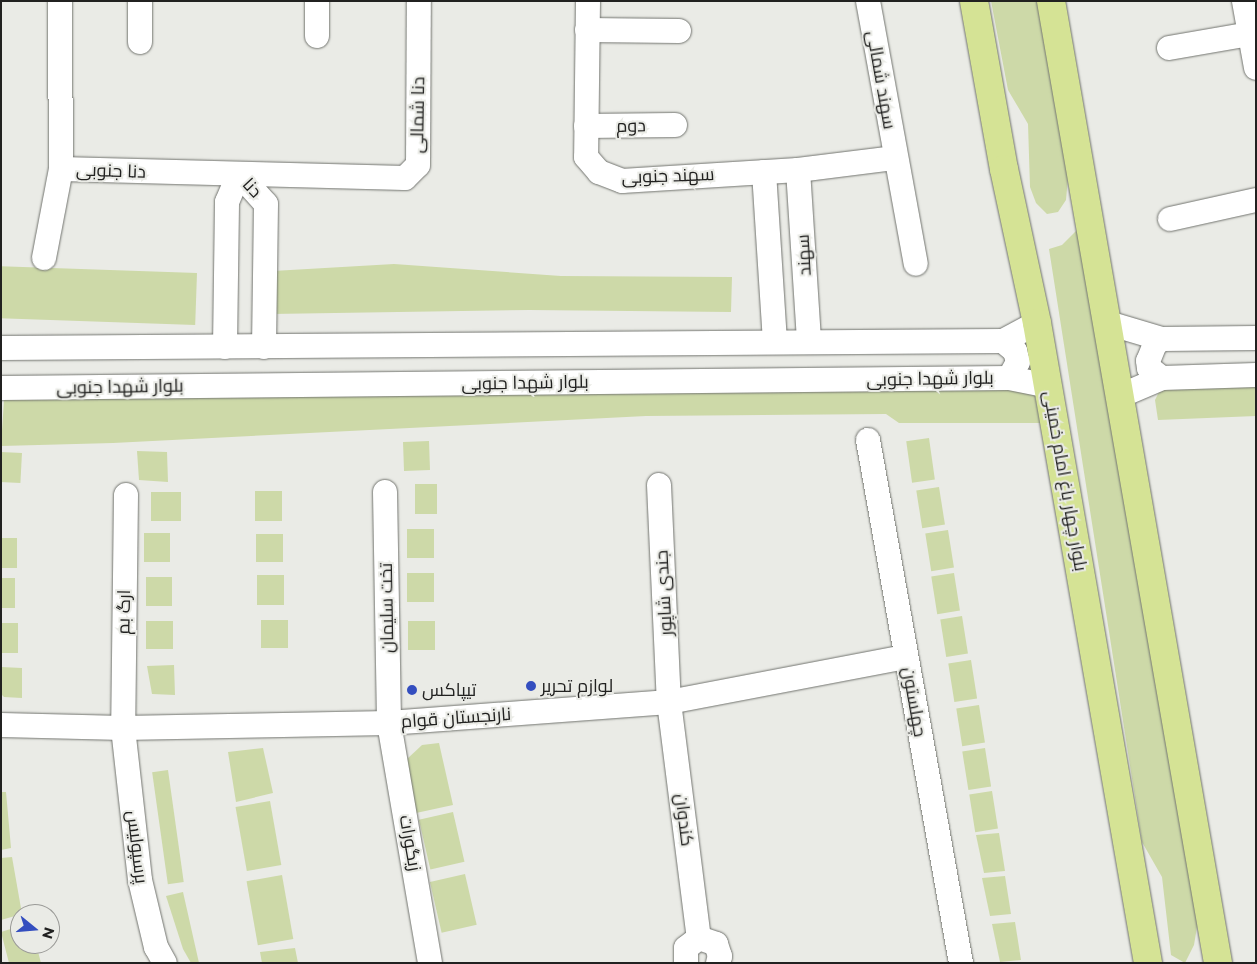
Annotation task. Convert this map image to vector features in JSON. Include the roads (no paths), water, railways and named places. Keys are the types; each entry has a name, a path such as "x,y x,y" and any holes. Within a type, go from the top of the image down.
{"main road":[{"name":"بلوار چهار باغ امام خمینی","path":"974,1 1004,169 1038,323 1148,963"},
{"path":"1051,1 1108,323 1138,515 1209,899 1218,963"},
{"path":"1205,963 1209,899"},
{"path":"1139,907 1159,963"}],"street":[{"name":"دنا جنوبی","path":"60,1 61,169 239,174"},
{"path":"140,1 140,42"},
{"path":"317,1 317,36"},
{"name":"دنا شمالی","path":"239,174 405,178 418,165 419,1"},
{"name":"سهند جنوبی","path":"588,1 586,158 599,172 622,180 764,172"},
{"name":"سهند شمالی","path":"868,1 895,158 916,264"},
{"path":"1249,5 1250,34 1256,68"},
{"path":"588,30 679,31"},
{"path":"1169,48 1250,34"},
{"name":"دوم","path":"586,126 675,126"},
{"path":"764,172 798,170 895,158"},
{"path":"44,258 61,169"},
{"name":"سهند","path":"798,170 809,340"},
{"name":"سهند","path":"764,172 775,341"},
{"name":"دنا","path":"225,347 227,202 239,174 266,204 264,347"},
{"path":"1170,219 1256,200"},
{"path":"1,348 264,347 809,340 1003,341 1038,323"},
{"path":"1108,323 1162,339 1256,338"},
{"path":"1162,339 1156,344 1148,361 1149,368 1162,378"},
{"path":"1003,341 1015,351 1018,362 1009,378"},
{"path":"1120,396 1162,378 1256,375"},
{"name":"بلوار شهدا جنوبی","path":"1,388 1009,378 1049,386"},
{"name":"چهلستون","path":"868,440 961,963"},
{"name":"جندی شاپور","path":"659,485 669,702"},
{"name":"تخت سلیمان","path":"385,492 389,724"},
{"name":"ارگ بم","path":"123,728 126,495"},
{"name":"نارنجستان قوام","path":"1,725 123,728 389,724 669,702 906,657"},
{"name":"کندوان","path":"669,702 699,938"},
{"name":"زیگورات","path":"389,724 430,963"},
{"name":"پرسپولیس","path":"123,728 140,880 156,947 165,963"},
{"path":"686,963 686,948 699,938 716,944 718,963"}],"place":[{"name":"لوازم تحریر","path":"531,686"},
{"name":"تیپاکس","path":"412,690"}]}
